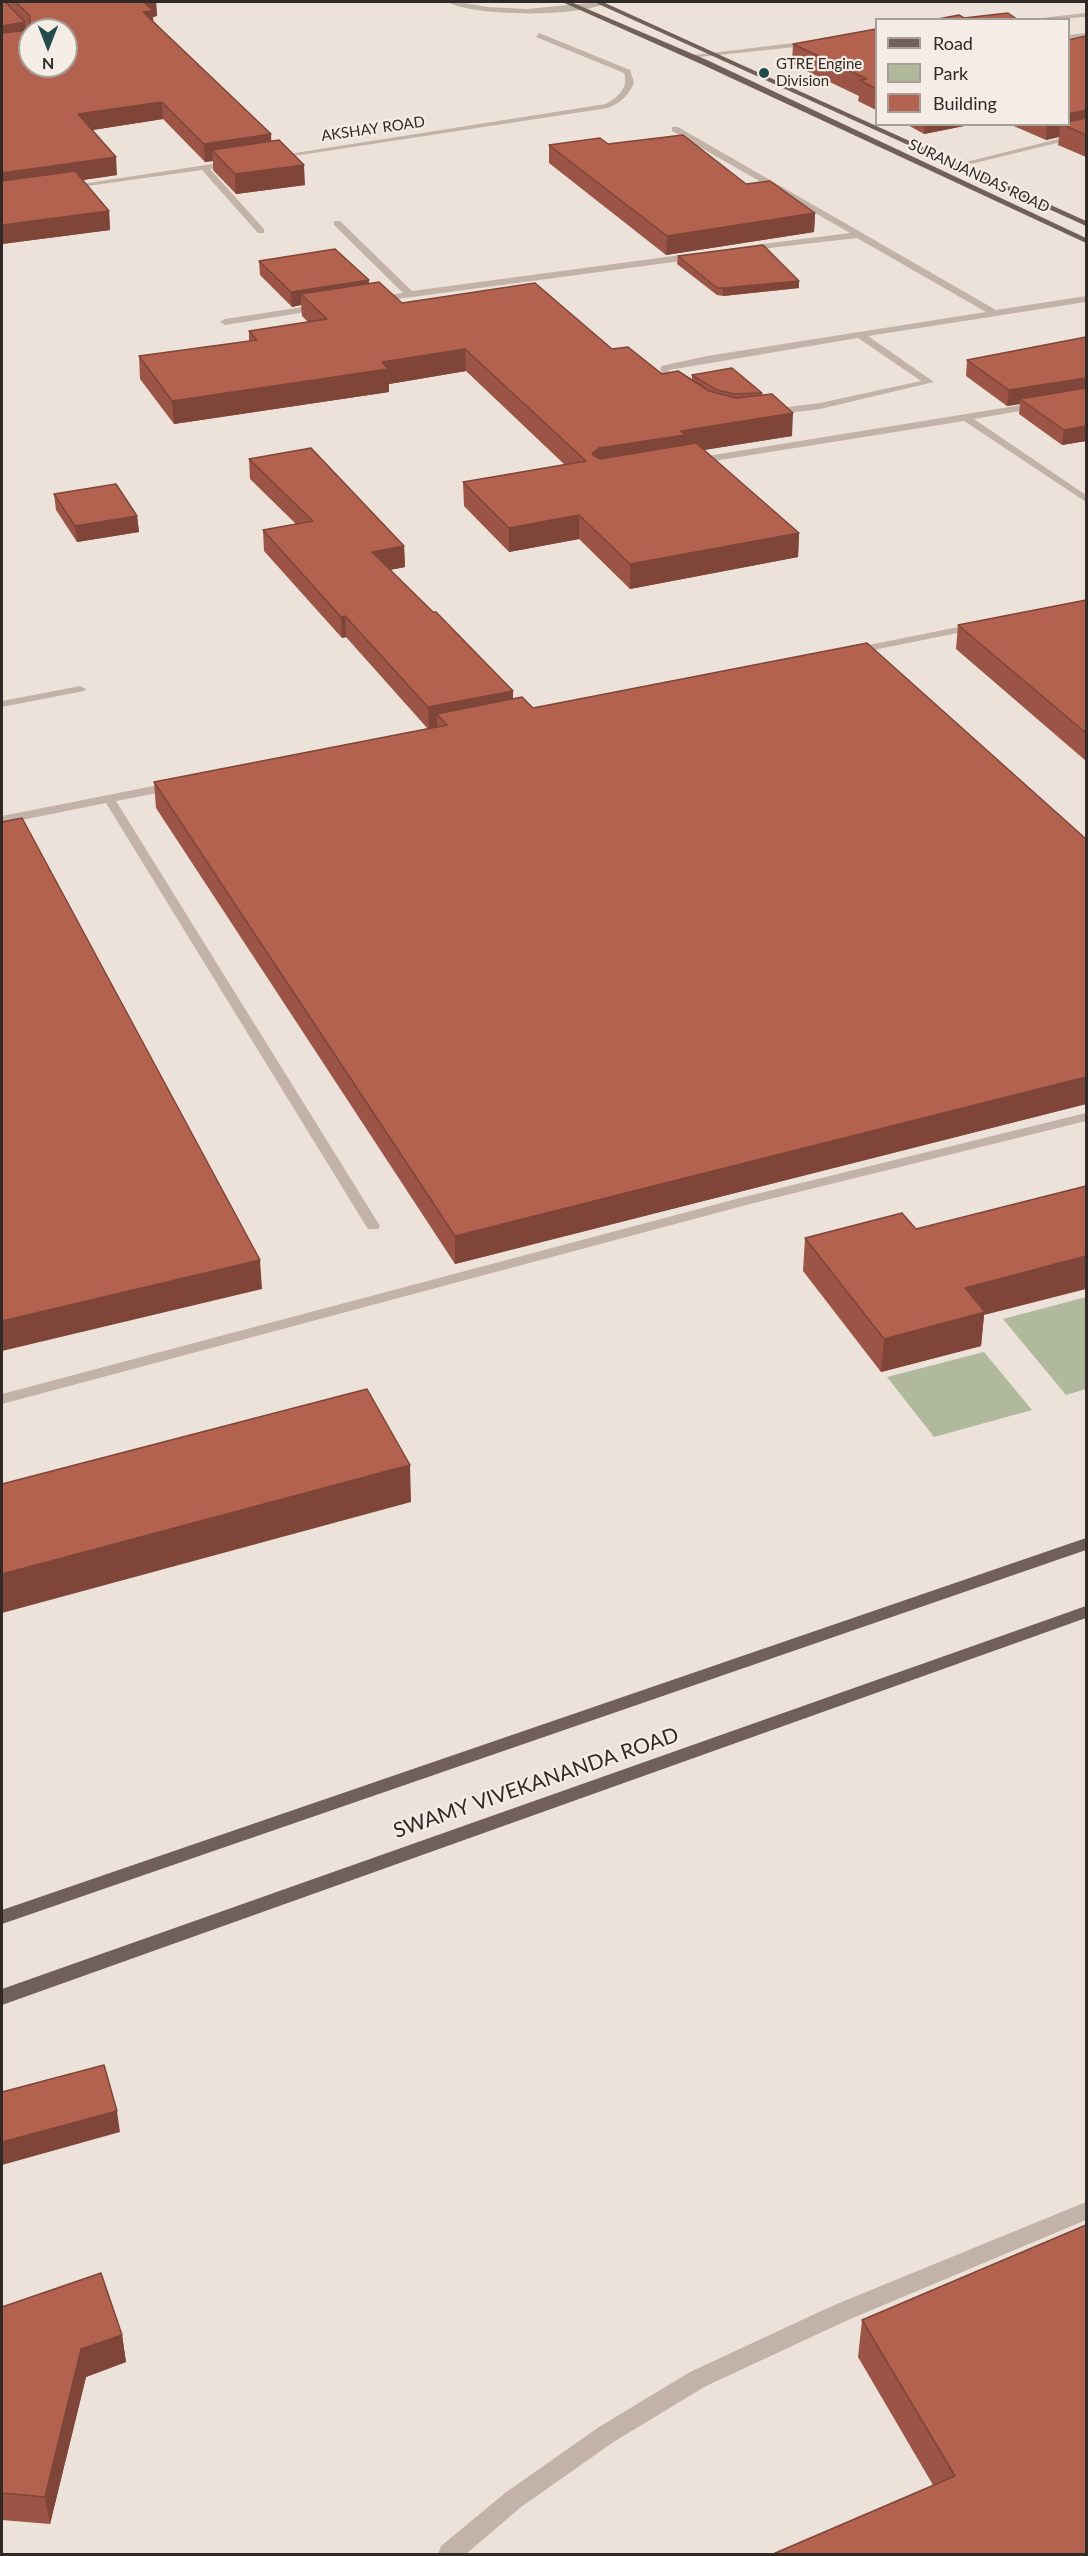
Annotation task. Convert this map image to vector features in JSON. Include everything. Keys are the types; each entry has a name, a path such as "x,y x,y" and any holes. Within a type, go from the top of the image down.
{"main road":[{"name":"SURANJANDAS ROAD","path":"567,2 690,56 1086,241"},
{"name":"SURANJANDAS ROAD","path":"600,2 954,166 1086,224"},
{"path":"2,1917 1086,1544"},
{"name":"SWAMY VIVEKANANDA ROAD","path":"2,1997 1086,1612"}],"street":[{"path":"452,2 486,9 579,7 600,2"},
{"path":"480,2 505,4 567,2"},
{"path":"1059,18 1086,15"},
{"name":"AKSHAY ROAD","path":"261,159 608,106 618,100 630,85 631,77 627,72 539,35"},
{"path":"1070,37 1086,35"},
{"path":"690,56 817,42"},
{"path":"675,129 996,314"},
{"path":"954,166 1086,134"},
{"path":"60,188 238,162"},
{"path":"204,167 261,231"},
{"path":"337,223 410,294"},
{"path":"739,250 857,235"},
{"path":"363,301 704,255"},
{"path":"684,391 665,378 664,368 707,358 1086,299"},
{"path":"225,322 329,306"},
{"path":"757,413 820,406 929,382 860,335"},
{"path":"682,464 1054,403"},
{"path":"966,418 1086,499"},
{"path":"838,654 987,624"},
{"path":"2,704 80,689"},
{"path":"2,820 191,782"},
{"path":"109,799 373,1226"},
{"path":"2,1399 745,1201 1086,1117"},
{"path":"449,2554 513,2500 608,2434 698,2379 840,2313 1086,2211"}],"green space":[{"path":"1086,1297 1086,1389 1066,1395 1003,1319"},
{"path":"984,1352 1032,1410 934,1437 887,1377"}],"building":[{"path":"2,2 5,2 21,18 18,18 18,23 2,26"},
{"path":"16,2 144,2 153,11 143,12 271,134 204,144 162,102 78,114 116,157 2,173 2,33 18,31 18,78 78,78 78,18 30,18"},
{"path":"1008,13 1015,18 964,18"},
{"path":"959,15 964,18 943,18"},
{"path":"875,29 875,88 860,80 867,79 793,44"},
{"path":"1086,36 1086,110 1070,114 1070,40"},
{"path":"1086,118 1086,135 1066,126 1070,126 1070,122"},
{"path":"683,135 746,184 770,181 815,213 667,236 549,145 600,138 608,144"},
{"path":"279,140 304,165 235,174 212,150"},
{"path":"75,171 109,211 2,225 2,181"},
{"path":"763,245 799,281 717,288 678,256"},
{"path":"335,249 369,280 291,292 259,261"},
{"path":"379,282 402,303 535,283 612,349 628,347 662,374 678,371 709,391 736,398 772,394 793,413 681,431 685,435 599,448 592,453 600,459 696,443 799,533 630,564 579,515 509,528 463,482 586,461 465,349 382,362 388,369 172,401 139,356 257,340 249,331 327,319 301,294"},
{"path":"1086,337 1086,378 1009,390 967,360"},
{"path":"732,368 762,393 734,394 717,390 692,375"},
{"path":"1086,388 1086,426 1064,430 1020,399"},
{"path":"311,448 404,546 372,552 433,612 436,612 513,691 428,707 345,616 341,617 263,530 313,521 249,459"},
{"path":"116,484 137,516 75,526 54,494"},
{"path":"1086,600 1086,733 958,625"},
{"path":"867,643 1086,839 1086,1077 455,1236 154,782 447,725 437,714 522,697 533,708"},
{"path":"22,818 260,1260 2,1321 2,822"},
{"path":"1086,1186 1086,1256 965,1288 985,1312 884,1339 805,1238 902,1213 916,1229"},
{"path":"367,1389 410,1465 2,1574 2,1484"},
{"path":"104,2065 117,2111 2,2142 2,2092"},
{"path":"1086,2225 1086,2554 773,2554 955,2476 862,2320"},
{"path":"101,2273 122,2335 81,2349 45,2497 2,2493 2,2307"}],"place":[{"name":"GTRE Engine Division","path":"764,73"}]}
